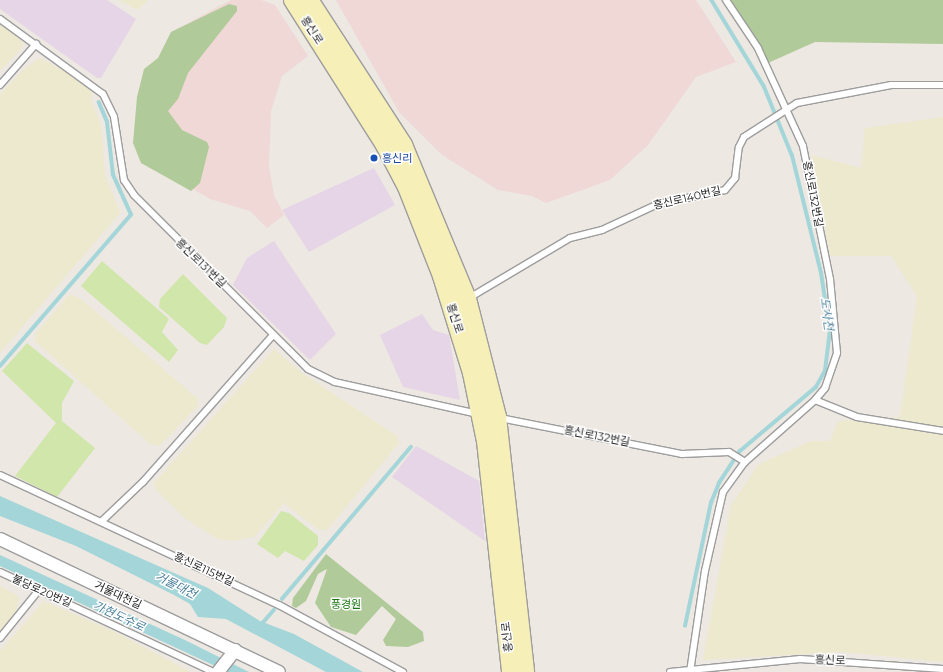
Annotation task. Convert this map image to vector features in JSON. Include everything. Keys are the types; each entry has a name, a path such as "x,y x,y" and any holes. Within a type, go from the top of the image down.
{"main road":[{"name":"흥신로","path":"293,0 397,167 459,302"},
{"name":"흥신로","path":"309,0 403,145 459,302 489,416 525,672"},
{"name":"흥신로","path":"489,416 511,672"}],"street":[{"name":"거물대천길","path":"0,539 279,672"},
{"path":"218,672 235,650"}],"lane":[{"name":"흥신로132번길","path":"489,416 682,454 729,452 743,460 815,400 825,388 837,353 835,312 803,146 783,111 758,48 726,0"},
{"name":"흥신로131번길","path":"0,19 90,82 106,99 114,116 124,180 134,195 308,369 335,382 489,416"},
{"path":"0,85 36,44"},
{"name":"흥신로140번길","path":"459,302 570,238 602,230 658,204 725,190 735,178 739,147 744,138 783,111 807,100 891,85 943,85"},
{"path":"102,521 143,482 273,335"},
{"path":"815,400 857,417 943,431"},
{"path":"690,670 718,506 734,474 743,460"},
{"name":"흥신로115번길","path":"0,475 102,521 279,605 403,672"},
{"name":"불당로20번길","path":"0,572 213,672"},
{"path":"0,638 39,590"},
{"name":"흥신로","path":"670,672 800,659 943,669"}],"shaded area":[{"path":"0,0 107,0 136,19 101,78 97,78 0,9"},
{"path":"118,0 148,0 138,10"},
{"path":"231,0 261,0 275,5 308,56 282,76 271,111 269,167 274,195 284,215 267,228 250,211 210,199 179,181 139,129 171,32"},
{"path":"336,0 696,0 736,62 696,77 648,145 610,180 546,203 532,196 498,190 442,155 399,112"},
{"path":"0,24 23,42 21,49 0,71"},
{"path":"40,58 70,74 92,91 91,100 101,125 105,175 120,213 0,353 0,94 25,68"},
{"path":"943,117 943,662 842,652 703,660 731,505 759,464 811,441 830,441 838,421 900,417 917,296 891,256 830,256 812,155 861,168 865,128"},
{"path":"374,168 395,205 309,252 282,210"},
{"path":"274,241 336,334 310,360 233,285 247,258"},
{"path":"70,294 81,299 198,399 198,406 159,446 150,444 35,341 35,334"},
{"path":"422,314 433,330 449,335 460,400 403,387 380,335"},
{"path":"274,349 302,373 397,436 399,443 327,530 319,530 284,503 254,537 234,541 217,539 185,518 156,490 154,483"},
{"path":"416,446 479,481 485,541 392,477"},
{"path":"0,586 17,595 19,601 14,616 0,632"},
{"path":"44,601 113,631 191,672 0,672 0,651"}],"green space":[{"path":"725,0 943,0 943,44 815,42 768,63"},
{"path":"229,4 237,6 237,11 188,73 178,99 168,111 182,130 207,142 209,147 200,183 191,191 141,163 133,143 137,97 144,69 158,58 171,32"},
{"path":"102,261 169,319 162,332 178,350 169,362 81,286"},
{"path":"183,274 227,318 224,327 207,345 200,343 159,307 160,299"},
{"path":"27,343 74,381 62,403 62,421 95,448 57,497 15,476 56,423 2,371"},
{"path":"281,511 289,513 318,536 318,545 304,561 285,551 278,558 257,544"},
{"name":"풍경원","path":"326,554 423,632 424,641 408,647 386,646 383,640 396,619 382,606 356,635 331,627 315,603 327,569 318,574 306,601 296,608 292,606 293,598"}],"water":[{"name":"거물대천","path":"0,496 208,588 260,621 294,634 363,672 326,672 226,619 198,617 190,604 174,595 76,546 0,516"},
{"name":"가현도수로","path":"0,555 187,641 249,672 228,672 0,566"}],"waterway":[{"name":"도사천","path":"685,626 711,503 719,483 740,451 816,387 825,371 830,333 821,273 792,156 764,87 711,0"},
{"path":"0,366 131,215 113,175 107,122 99,103"},
{"path":"282,599 411,447"},
{"path":"260,626 274,610"}],"place":[{"name":"흥신리","path":"374,158"}]}
